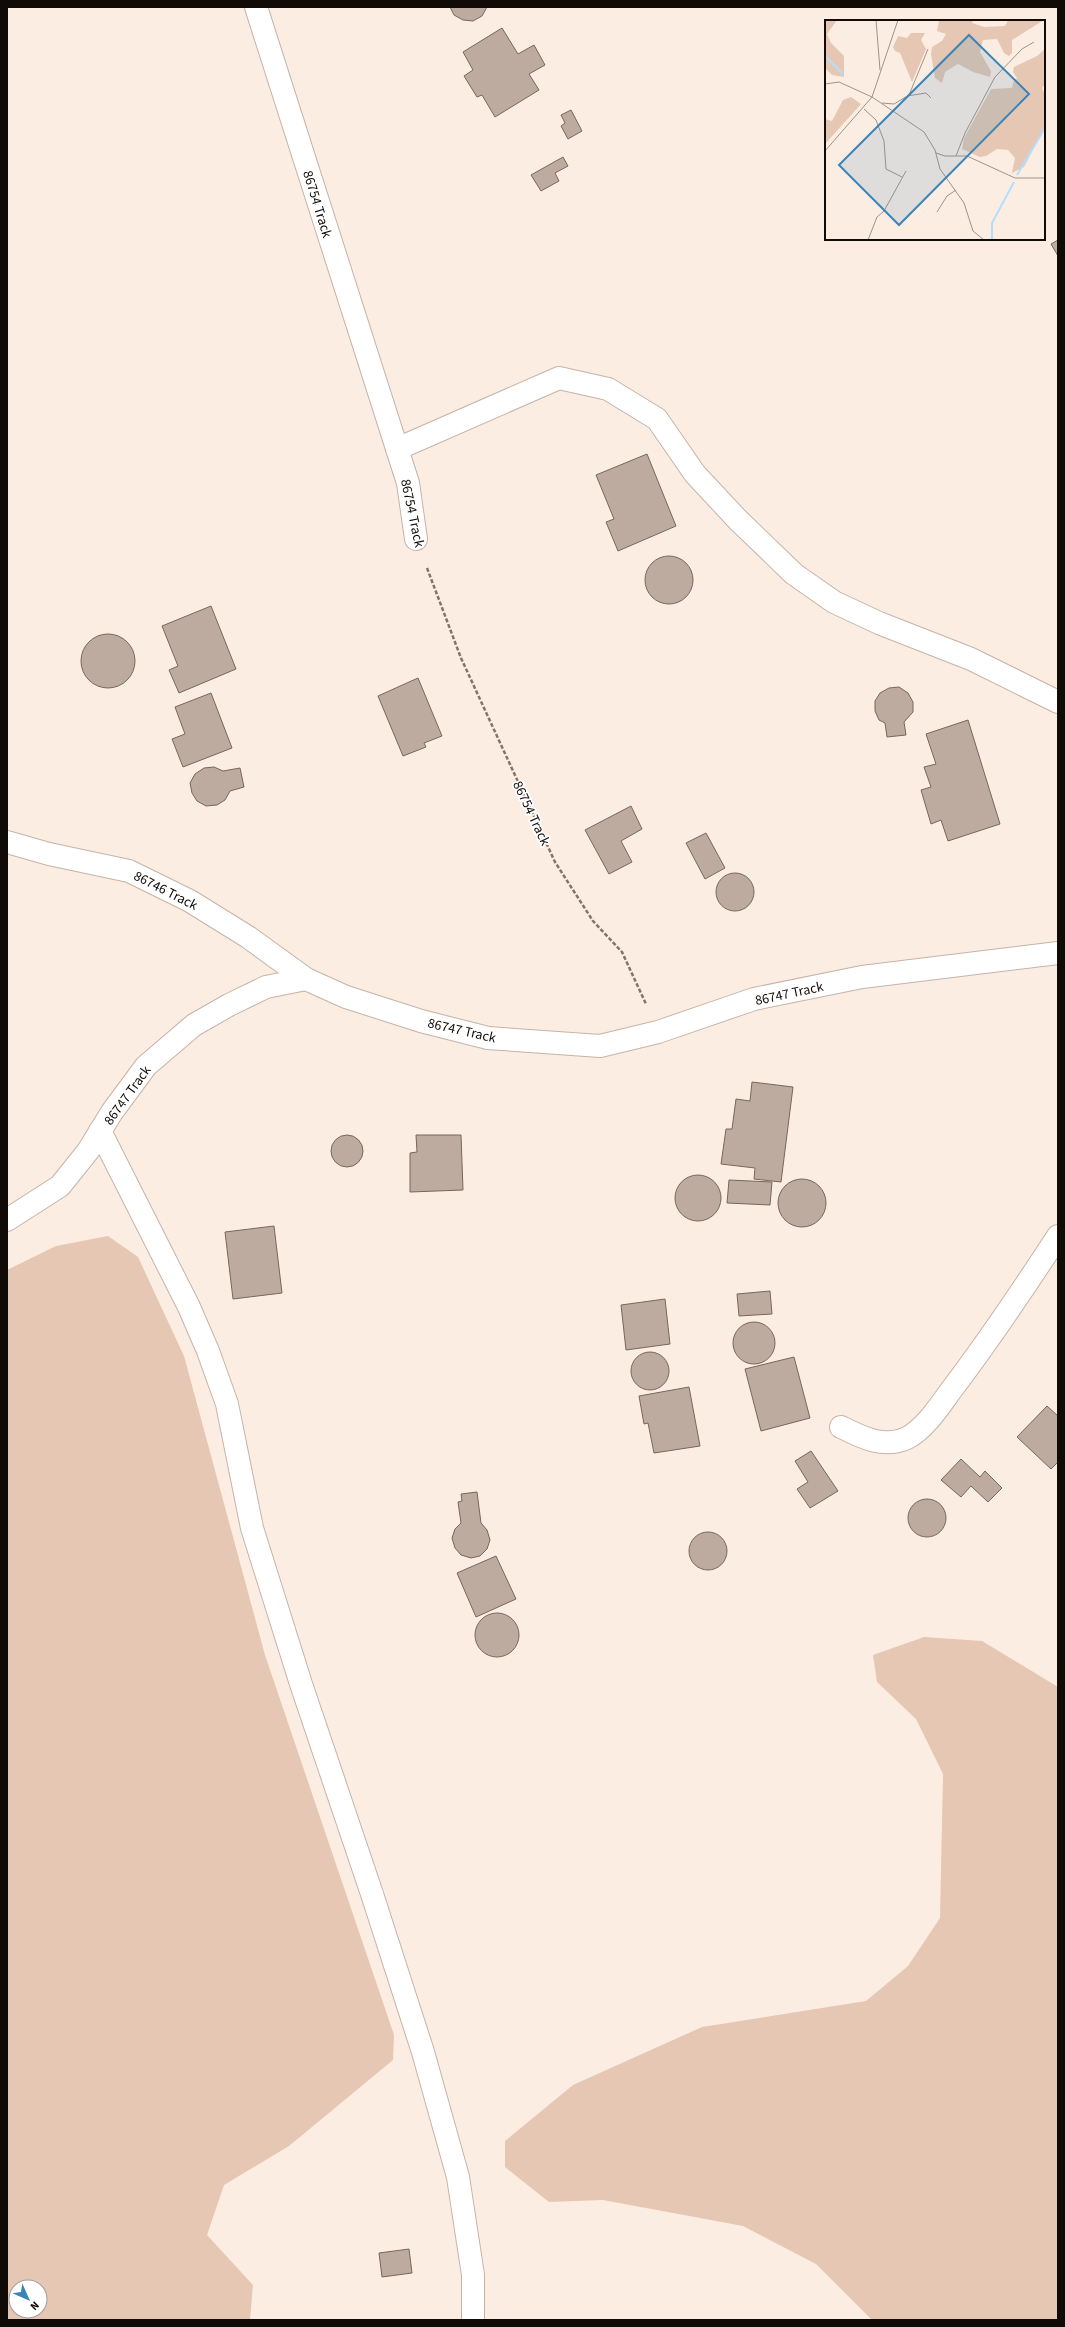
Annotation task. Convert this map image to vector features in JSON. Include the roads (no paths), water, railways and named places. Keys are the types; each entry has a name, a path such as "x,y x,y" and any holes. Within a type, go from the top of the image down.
{"street":[{"name":"86754 Track","path":"256,7 408,483 416,539"},
{"path":"397,449 559,378 608,389 657,419 695,474 738,520 794,574 834,602 878,623 971,659 1058,702"},
{"name":"86746 Track","path":"7,842 49,854 129,871 190,901 248,937 306,980"},
{"name":"86747 Track","path":"7,1220 60,1186 88,1151 100,1131 146,1066 194,1025 229,1005 266,987 306,980 354,999 421,1020 488,1038 600,1046 658,1032 754,999 862,977 1058,953"},
{"path":"100,1131 189,1307 208,1351 227,1404 252,1528 265,1572 406,1999 458,2177 473,2275 473,2320"},
{"path":"841,1427 869,1440 884,1442 907,1438 931,1417 1010,1308 1058,1236"}]}
